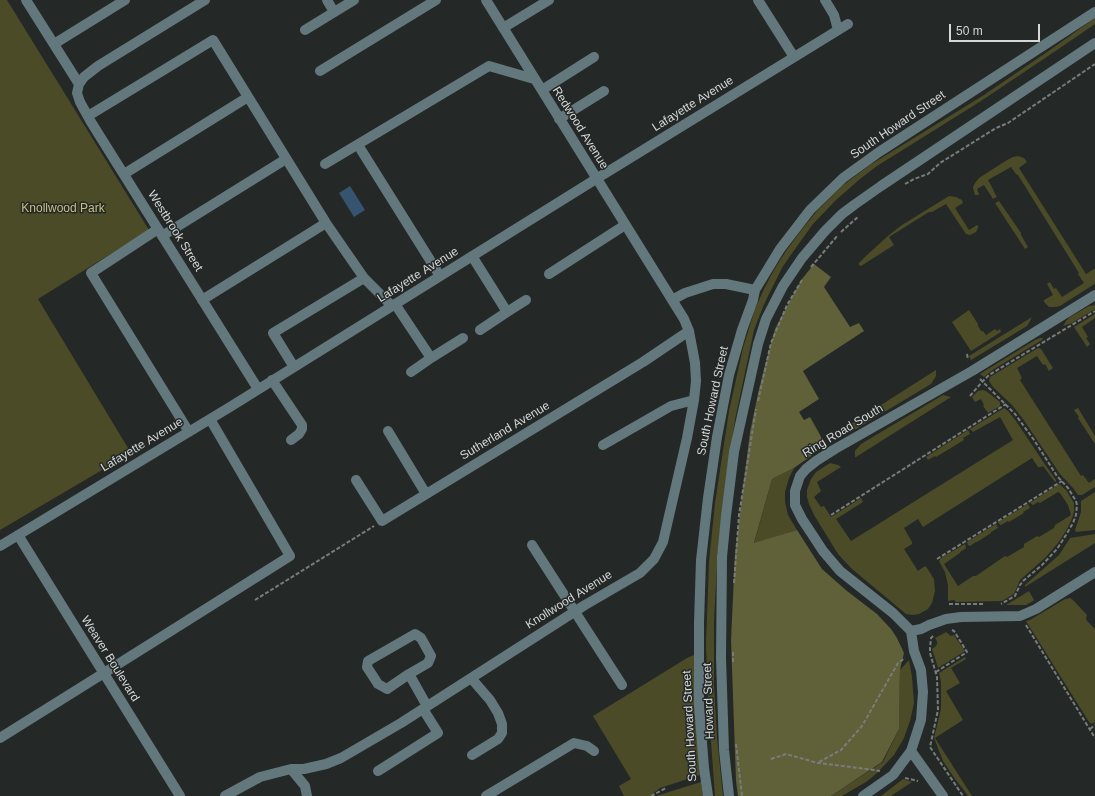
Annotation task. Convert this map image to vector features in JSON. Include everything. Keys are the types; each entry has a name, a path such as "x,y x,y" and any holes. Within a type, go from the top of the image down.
{"street":[{"path":"26,0 79,84 84,77 98,66 205,0"},
{"path":"54,44 125,0"},
{"path":"327,0 334,12"},
{"path":"305,30 354,0"},
{"path":"320,71 436,0"},
{"name":"Redwood Avenue","path":"486,0 652,270"},
{"path":"503,28 549,0"},
{"path":"758,0 794,57"},
{"path":"825,0 834,16 838,30"},
{"name":"South Howard Street","path":"708,796 704,768 699,705 701,560 717,437 729,375 755,290 780,249 810,210 843,178 879,152 1095,12"},
{"name":"Lafayette Avenue","path":"0,546 189,432 848,24"},
{"path":"88,116 213,40 326,223 364,278 394,305 431,358"},
{"name":"Howard Street","path":"729,796 724,735 721,658 722,557 734,452 758,344 766,319 783,286 798,264 825,231 854,205 1095,43"},
{"path":"542,90 594,57"},
{"path":"325,164 489,66 534,79"},
{"name":"Westbrook Street","path":"79,84 77,93 88,116 258,389"},
{"path":"559,119 604,91"},
{"path":"124,174 248,97"},
{"path":"358,145 440,276"},
{"path":"189,432 91,273 286,159"},
{"path":"202,300 326,223"},
{"path":"549,274 625,225"},
{"path":"472,256 507,312"},
{"name":"Knollwood Avenue","path":"225,796 260,776 290,769 304,769 326,764 341,758 401,723 575,611 640,573 654,559 663,542 687,438 696,381 695,363 689,331 684,319 652,270"},
{"path":"294,367 273,334 364,278"},
{"path":"672,300 685,293 713,284 726,284 755,290"},
{"name":"Ring Road South","path":"911,631 893,613 840,571 823,551 802,519 795,505 796,484 800,476 806,469 835,449 972,371 1095,295"},
{"path":"480,330 526,300"},
{"name":"Sutherland Avenue","path":"382,521 643,362 689,331"},
{"path":"411,372 463,338"},
{"path":"272,380 302,425 302,429 299,434 291,440"},
{"path":"603,445 671,406 694,400"},
{"path":"0,738 290,556 210,419"},
{"path":"388,431 426,494"},
{"path":"356,480 382,521"},
{"name":"Weaver Boulevard","path":"18,535 180,796"},
{"path":"532,545 622,685"},
{"path":"863,796 893,775 911,751 921,720 923,692 921,670 914,651 911,631 921,629 929,624 960,617 1020,616 1036,609 1095,572"},
{"path":"415,634 421,638 431,656 428,663 409,674 387,689 378,684 367,667 368,661 415,634"},
{"path":"378,771 438,733 409,674"},
{"path":"471,678 490,700 498,713 502,724 502,734 498,739 472,755"},
{"path":"486,796 574,743 587,746 594,752"},
{"path":"911,751 943,796"},
{"path":"290,769 305,786 307,796"}],"path":[{"path":"901,187 914,179 928,174 940,163 996,128 1008,123 1095,64"},
{"path":"807,271 839,234 860,216"},
{"path":"734,585 739,515 756,409 771,344 787,305 803,278"},
{"path":"970,396 989,375 1095,311"},
{"path":"967,354 968,362 972,371 1015,414 1057,476 1071,492 1077,505 1076,515 1066,535 1054,553 1020,585 1015,596 1002,604 994,604"},
{"path":"831,515 1006,404"},
{"path":"937,559 1062,481"},
{"path":"255,600 382,521"},
{"path":"949,604 987,604"},
{"path":"1020,616 1095,738"},
{"path":"936,672 967,652 954,631 951,629 948,630"},
{"path":"936,634 931,638 930,653 936,672 938,710 930,747 963,796"},
{"path":"733,648 733,664"},
{"path":"818,763 842,750 862,726 898,664 914,651"},
{"path":"1090,729 1095,725"},
{"path":"736,743 742,796"},
{"path":"771,758 786,754 818,763 874,770 916,780 922,783"},
{"path":"651,796 666,788"}],"green space":[{"name":"Knollwood Park","path":"0,0 7,0 149,230 38,299 131,453 0,530"},
{"path":"1095,18 1095,24 1060,48 981,101 877,166 860,179 836,200 813,224 782,268 769,294 754,330 735,420 718,547 714,621 714,685 717,738 723,796 715,796 708,701 706,644 709,562 715,503 729,411 743,348 755,309 764,289 786,251 803,228 817,211 842,186 870,165 984,95"},
{"path":"1018,156 1024,158 1027,162 1019,168 1086,274 1095,269 1095,283 1060,306 1049,307 1044,302 1044,300 1053,295 1047,284 1050,282 1054,289 1056,288 1062,297 1084,283 1018,175 1011,167 988,180 997,197 993,199 984,185 977,189 978,195 975,195 974,192 973,187 979,178 1007,160"},
{"path":"949,196 962,200 963,203 955,208 969,230 977,225 978,226 976,232 970,235 966,234 946,204 932,212 929,212 889,237 894,245 861,266 859,265 859,263 867,255 902,225"},
{"path":"999,201 1021,233 1028,247 1025,249 995,203"},
{"path":"1095,305 1095,309 1072,323 1063,326 1070,317 1089,306"},
{"path":"969,310 981,331 983,331 986,335 995,329 997,331 1000,329 1001,332 971,351 952,322"},
{"path":"1095,314 1095,318 1082,327 1090,344 1087,347 1074,327"},
{"path":"1032,317 1027,326 971,360 969,356"},
{"path":"1043,338 984,377 980,374 1035,340"},
{"path":"1038,348 1041,349 1053,368 1049,371 1045,364 1043,365 1037,356 1017,368 1022,378 1020,380 1081,476 1083,475 1089,483 1095,479 1095,487 1082,495 1078,495 1060,474 1023,419 989,381 990,377"},
{"path":"936,370 936,376 931,384 851,432 846,433 840,431"},
{"path":"983,390 1000,402 1000,406 988,413 983,406 984,405 981,399 975,402 972,397 978,391"},
{"path":"943,395 951,397 855,457 855,451 861,444"},
{"path":"1004,408 1016,421 1056,481 1055,482 1043,466 1038,467 1032,458 923,527 918,519 904,528 912,544 904,549 918,571 925,566 927,568 934,579 935,591 932,603 928,609 919,614 906,614 852,569 838,554 809,504 807,490 811,479 816,472 830,463 841,467 817,482 821,491 814,497 821,507 824,506 831,517 861,498 863,502 836,519 851,541 1013,440 1000,417 973,432 970,429"},
{"path":"1078,408 1095,436 1095,444 1074,410"},
{"path":"968,430 970,434 963,438 964,440 936,457 935,456 928,460 926,457"},
{"path":"794,468 785,492 785,502 788,515 797,530 754,544 772,479"},
{"path":"1059,484 1066,490 1074,503 1074,512 1071,521 1058,543 1045,558 1020,580 1014,594 1002,601 948,601 948,585 945,572 939,561 941,558 965,544 966,548 944,564 958,586 973,576 976,576 1005,556 1007,557 1024,547 1024,544 1054,528 1055,525 1071,515 1068,505 1058,492 1040,503 1038,502 1033,505 1030,503"},
{"path":"1095,492 1095,530 1076,532 1075,530 1081,512 1081,501"},
{"path":"1028,504 1030,508 1023,512 1024,513 1009,522 1008,521 1000,525 998,522"},
{"path":"996,524 998,528 970,546 968,545 967,542"},
{"path":"1095,534 1095,543 1025,587 1025,585 1059,555 1070,538"},
{"path":"1029,591 1034,600 1033,601 1026,605 1006,605"},
{"path":"1070,598 1087,615 1087,621 1095,629 1095,722 1092,724 1089,722 1026,621 1065,599"},
{"path":"946,632 951,636 954,635 965,651 938,668 932,649 937,644 935,638"},
{"path":"694,655 700,775 660,788 650,796 624,796 619,786 631,779 593,716"},
{"path":"965,657 966,659 951,668 960,683 946,691 963,720 935,738 972,796 968,796 943,761 934,738 941,709 941,682 939,673"},
{"path":"909,660 914,703 904,738 894,755 866,782 842,796 831,796 883,762 899,729 900,670"},
{"path":"903,779 912,782 891,796 881,796"},
{"path":"701,782 703,796 656,796"}],"shaded area":[{"path":"814,264 831,277 824,287 850,327 859,323 864,331 803,371 819,399 799,412 804,420 810,417 823,443 818,451 794,468 772,479 754,543 797,530 822,569 877,614 891,629 904,653 900,670 899,729 882,762 831,796 738,796 736,781 731,640 735,554 750,432 759,389 775,329 802,279"}],"water":[{"path":"350,186 365,210 354,217 339,193"}]}
